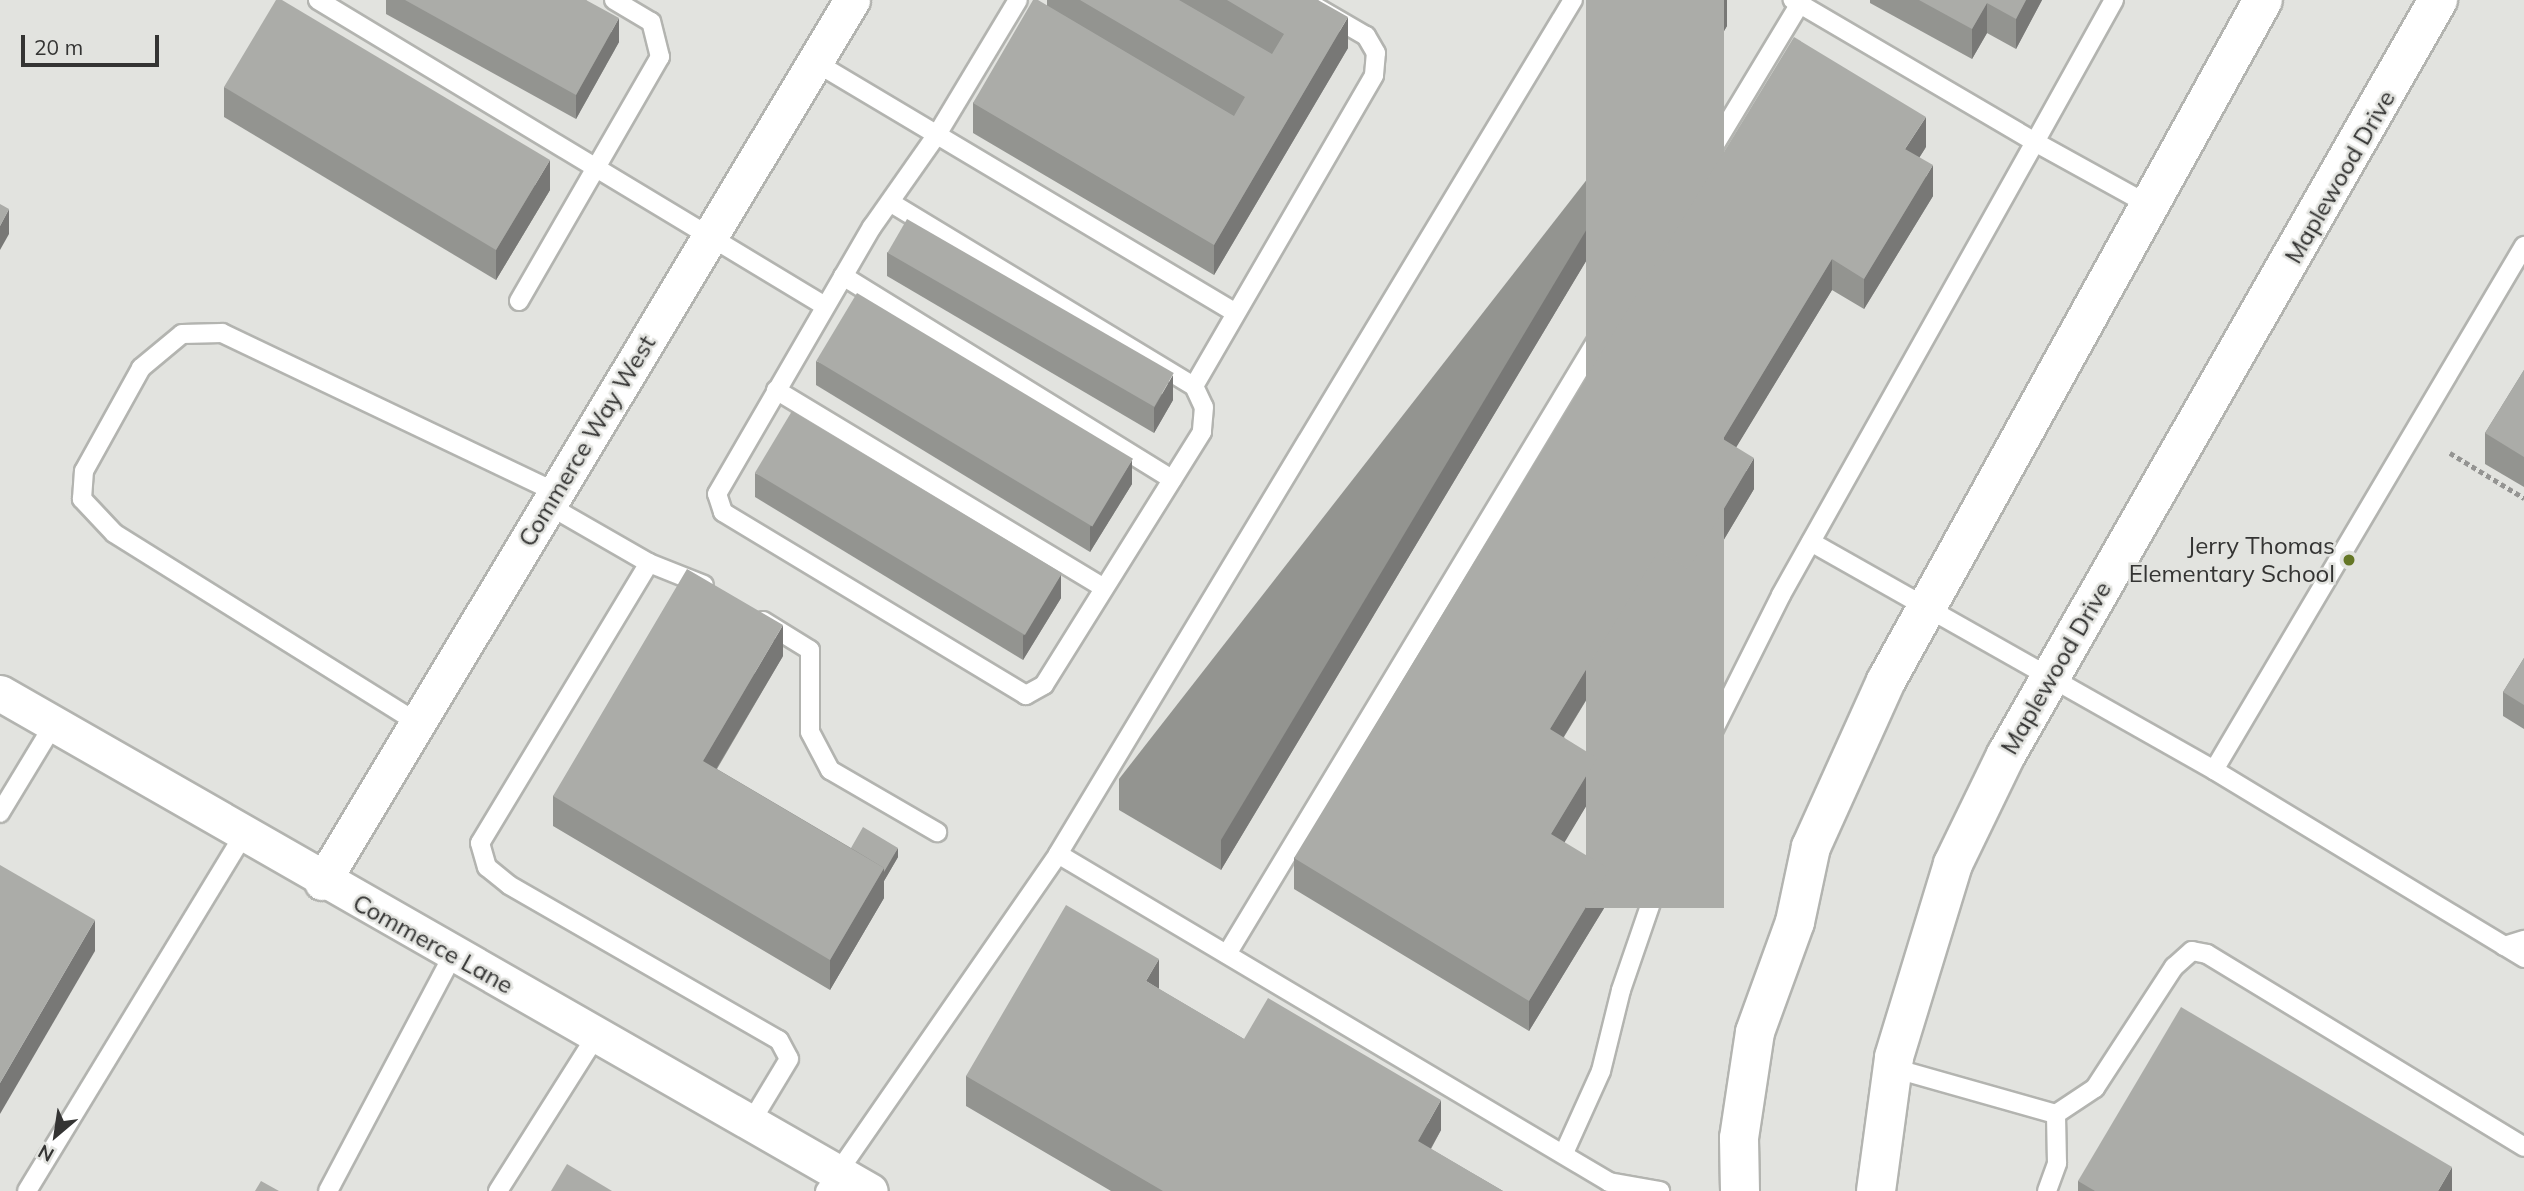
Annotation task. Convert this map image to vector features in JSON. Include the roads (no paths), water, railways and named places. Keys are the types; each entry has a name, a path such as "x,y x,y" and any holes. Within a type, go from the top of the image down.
{"street":[{"name":"Commerce Way West","path":"322,882 852,0"},
{"path":"1740,1191 1739,1138 1755,1032 1795,922 1811,846 1925,610 2263,0"},
{"name":"Maplewood Drive","path":"1876,1191 1893,1068 1913,979 1953,864 2049,679 2438,0"},
{"name":"Commerce Lane","path":"0,693 322,882 751,1122 831,1181 870,1191"}],"lane":[{"path":"318,0 598,164 825,306"},
{"path":"519,301 660,57 651,22 614,0"},
{"path":"893,204 1194,386 1204,407 1202,432 1044,685 1026,695 1008,689 723,512 717,494 843,276 938,134 1017,0"},
{"path":"1194,386 1374,75 1376,53 1366,36 1304,0"},
{"path":"831,1181 1058,854 1573,0"},
{"path":"1564,1153 1601,1071 1621,990 1704,749 1811,542 2114,0"},
{"path":"1227,954 1798,1 2035,142 2149,205"},
{"path":"815,62 1236,313"},
{"path":"2214,770 2524,246"},
{"path":"843,276 1172,479"},
{"path":"418,723 114,533 82,499 83,471 141,368 182,334 222,333 552,499 649,563 716,592"},
{"path":"776,390 1104,588"},
{"path":"1811,542 1925,610 2214,770 2524,958"},
{"path":"649,563 480,844 487,866 509,885 779,1040 789,1059 751,1122"},
{"path":"740,607 810,650 810,732 830,770 937,832"},
{"path":"0,813 54,724"},
{"path":"27,1191 243,836"},
{"path":"1058,854 1609,1182 1660,1191"},
{"path":"2504,946 2524,940"},
{"path":"1893,1068 2056,1114 2095,1088 2174,967 2192,951 2207,954 2524,1147"},
{"path":"328,1191 325,1185 453,955"},
{"path":"499,1191 596,1035"},
{"path":"2047,1191 2057,1163 2056,1114"}],"place":[{"name":"Jerry Thomas Elementary School","path":"2349,560"}]}
